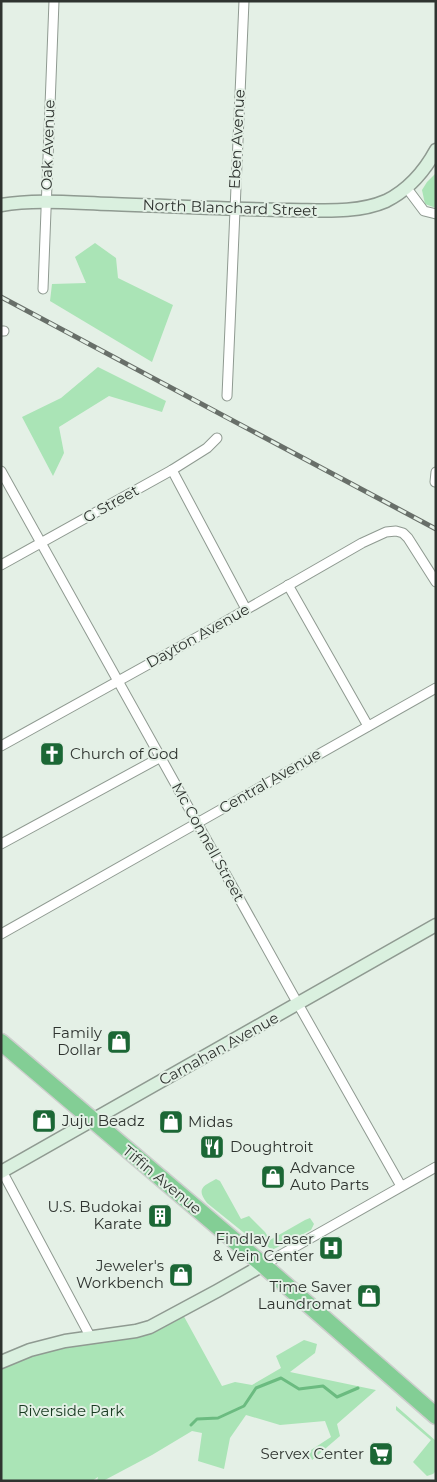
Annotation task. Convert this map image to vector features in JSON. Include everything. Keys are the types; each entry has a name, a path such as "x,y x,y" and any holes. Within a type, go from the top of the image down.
{"highway":[{"name":"Tiffin Avenue","path":"1,1042 263,1264 436,1416"}],"street":[{"name":"Oak Avenue","path":"43,289 54,1"},
{"name":"Eben Avenue","path":"227,396 244,1"},
{"name":"North Blanchard Street","path":"1,205 46,202 234,209 358,209 386,201 406,187 420,174 436,150"},
{"path":"406,187 424,210 436,214"},
{"name":"G Street","path":"1,565 172,470 207,448 217,438"},
{"path":"172,470 246,608"},
{"name":"Mc Connell Street","path":"1,471 298,1004 402,1186"},
{"path":"435,482 436,472"},
{"name":"Dayton Avenue","path":"1,746 380,534 396,531 403,533 436,582"},
{"path":"288,585 368,726"},
{"name":"Central Avenue","path":"1,934 436,688"},
{"path":"1,844 161,757"},
{"name":"Carnahan Avenue","path":"2,1172 436,925"},
{"path":"1,1362 44,1346 90,1336 136,1331 150,1327 436,1166"},
{"path":"2,1172 90,1336"}],"green space":[{"path":"436,173 436,208 425,204 422,190"},
{"path":"95,243 116,258 118,278 173,305 152,362 50,301 52,284 86,283 75,257"},
{"path":"98,367 166,401 162,412 109,396 59,427 64,453 53,476 22,417 61,398"},
{"path":"216,1179 220,1181 241,1219 249,1216 265,1232 270,1240 310,1218 314,1224 311,1230 272,1250 267,1246 264,1249 207,1203 202,1194 202,1188"},
{"name":"Riverside Park","path":"181,1311 222,1386 235,1382 252,1385 281,1368 276,1356 304,1340 317,1344 315,1353 290,1372 376,1390 337,1424 340,1436 312,1460 308,1452 331,1437 325,1421 280,1425 246,1415 230,1438 224,1469 198,1461 202,1433 192,1431 103,1481 97,1481 98,1477 92,1481 1,1481 1,1362 136,1331"},
{"path":"396,1406 436,1441 436,1471 433,1474 427,1476 413,1462 431,1440 396,1410"}],"waterway":[{"path":"191,1425 197,1419 218,1418 244,1406 256,1388 281,1378 299,1389 323,1386 337,1397 358,1388"}],"railway":[{"path":"1,297 436,529"}],"place":[{"name":"Church of God","path":"52,754"},
{"name":"Family Dollar","path":"119,1042"},
{"name":"Juju Beadz","path":"44,1121"},
{"name":"Midas","path":"171,1122"},
{"name":"Doughtroit","path":"212,1147"},
{"name":"Advance Auto Parts","path":"273,1177"},
{"name":"U.S. Budokai Karate","path":"160,1216"},
{"name":"Findlay Laser & Vein Center","path":"331,1248"},
{"name":"Jeweler's Workbench","path":"181,1275"},
{"name":"Time Saver Laundromat","path":"369,1296"},
{"name":"Servex Center","path":"381,1454"}]}
